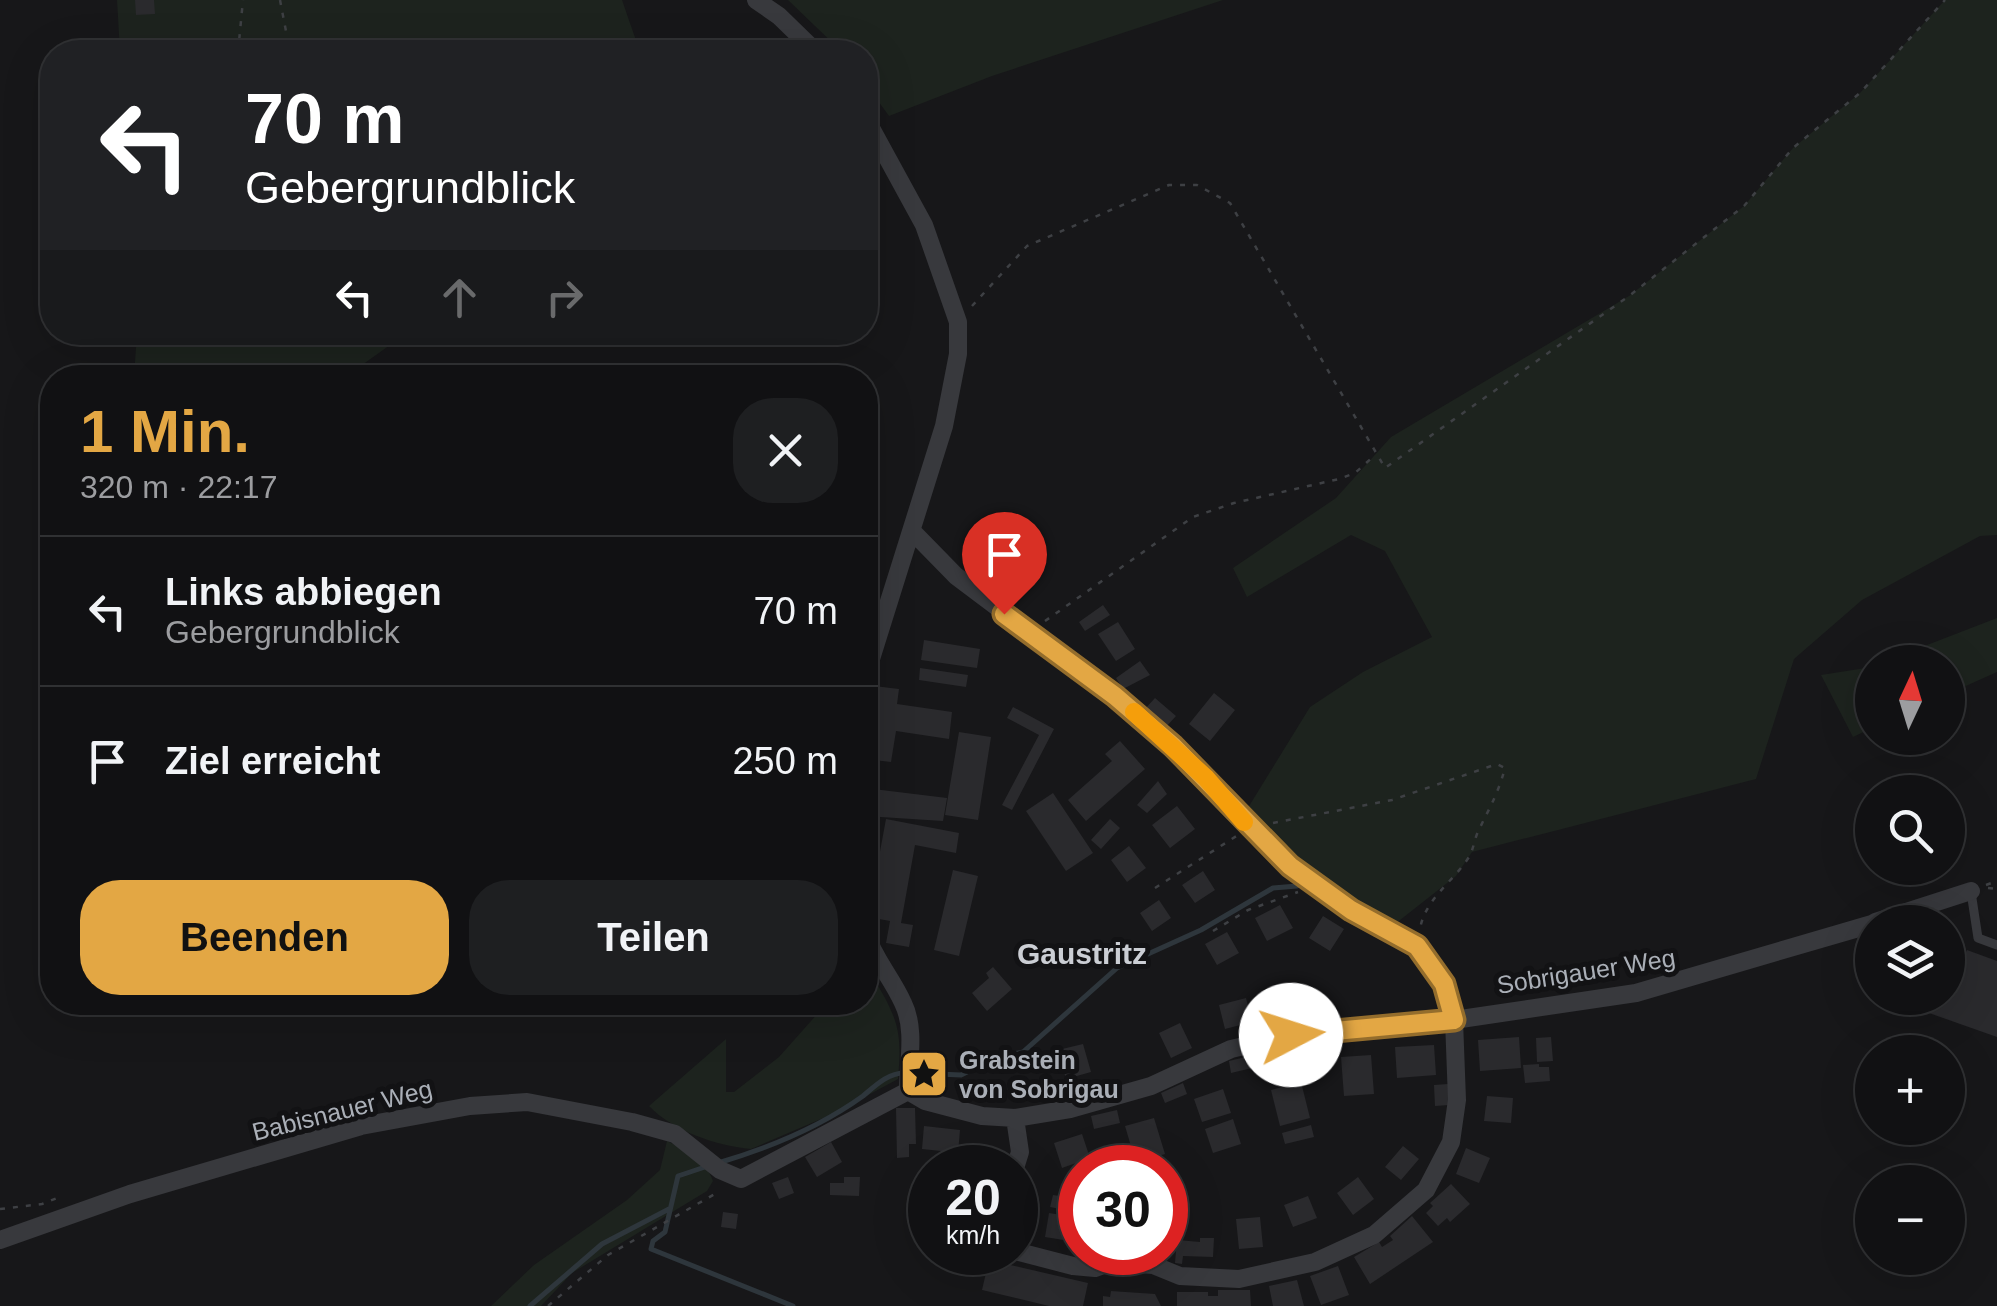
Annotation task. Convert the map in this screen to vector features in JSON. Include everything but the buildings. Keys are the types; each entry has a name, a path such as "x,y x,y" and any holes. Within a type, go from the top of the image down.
{"street":[{"path":"756,0 804,40"},
{"path":"878,141 924,225 958,322 958,354 944,426 878,637"},
{"path":"912,531 956,576 1115,696 1173,746 1290,866 1417,946 1439,975 1454,1020 1457,1100 1451,1142 1426,1190 1374,1235 1315,1262 1239,1279 1180,1276 1153,1264 1111,1262 1084,1267 1038,1256"},
{"name":"Sobrigauer Weg","path":"1928,905 1976,889"},
{"name":"Sobrigauer Weg","path":"1014,1118 1104,1102 1151,1086 1231,1049 1291,1035 1454,1020 1636,993 1855,929"},
{"path":"878,963 903,1002 909,1029 908,1078 925,1101 965,1112 1014,1118 1019,1145"},
{"path":"742,1178 908,1078"},
{"name":"Babisnauer Weg","path":"0,1240 162,1184 361,1126 470,1106 527,1102 632,1122 675,1134 714,1164 742,1178"}],"lane":[{"path":"1976,889 1978,938 1997,945"}],"path":[{"path":"238,40 243,0"},
{"path":"280,0 287,40"},
{"path":"958,322 1027,246 1169,184 1197,184 1230,203 1384,468 1629,296 1744,206 1793,148 1860,93 1946,0"},
{"path":"1028,633 1193,518 1234,503 1355,474 1376,454"},
{"path":"1155,888 1249,828 1392,800 1497,764 1505,768 1494,805 1476,836 1472,852 1422,916 1417,946"},
{"path":"1213,930 1248,910 1317,886"},
{"path":"1976,889 1997,889"},
{"path":"548,1306 608,1255 742,1178"},
{"path":"0,1210 57,1198"}],"shaded area":[{"path":"117,0 622,0 636,40 119,40"},
{"path":"788,0 1223,0 992,76 889,116 878,101 878,40 830,40"},
{"path":"1945,0 1997,0 1997,535 1980,536 1862,600 1794,659 1756,779 1472,852 1456,876 1395,924 1330,887 1246,811 1310,707 1363,672 1432,637 1385,551 1351,535 1247,597 1233,568 1336,498 1391,437 1629,296 1744,206 1793,148 1860,93"},
{"path":"136,345 390,345 362,365 135,365"},
{"path":"1997,618 1997,672 1965,686 1965,645 1927,645"},
{"path":"1855,670 1855,736 1853,737 1821,675"},
{"path":"878,986 897,1029 898,1079 835,1113 751,1149 696,1136 670,1123 649,1106 726,1039 726,1092 734,1092 779,1057 816,1015 878,1015"},
{"path":"667,1141 706,1167 713,1181 707,1191 572,1273 541,1306 491,1306 534,1265 627,1200 660,1170"}],"waterway":[{"path":"915,1073 961,1075 995,1058 1023,1052 1117,968 1201,930 1273,888 1297,886"},
{"path":"718,1163 812,1127 887,1078 904,1073"},
{"path":"708,1166 678,1176 665,1232 653,1241 651,1249 793,1306"},
{"path":"530,1306 602,1244 669,1209"}],"slow traffic":[{"path":"1134,712 1206,778 1244,822"}],"place":[{"name":"Grabstein von Sobrigau","path":"924,1074"}],"district":[{"name":"Gaustritz","path":"1082,954"}],"route":[{"path":"1004,614 1115,696 1173,746 1290,866 1351,910 1417,946 1444,984 1454,1020 1291,1035"}]}
